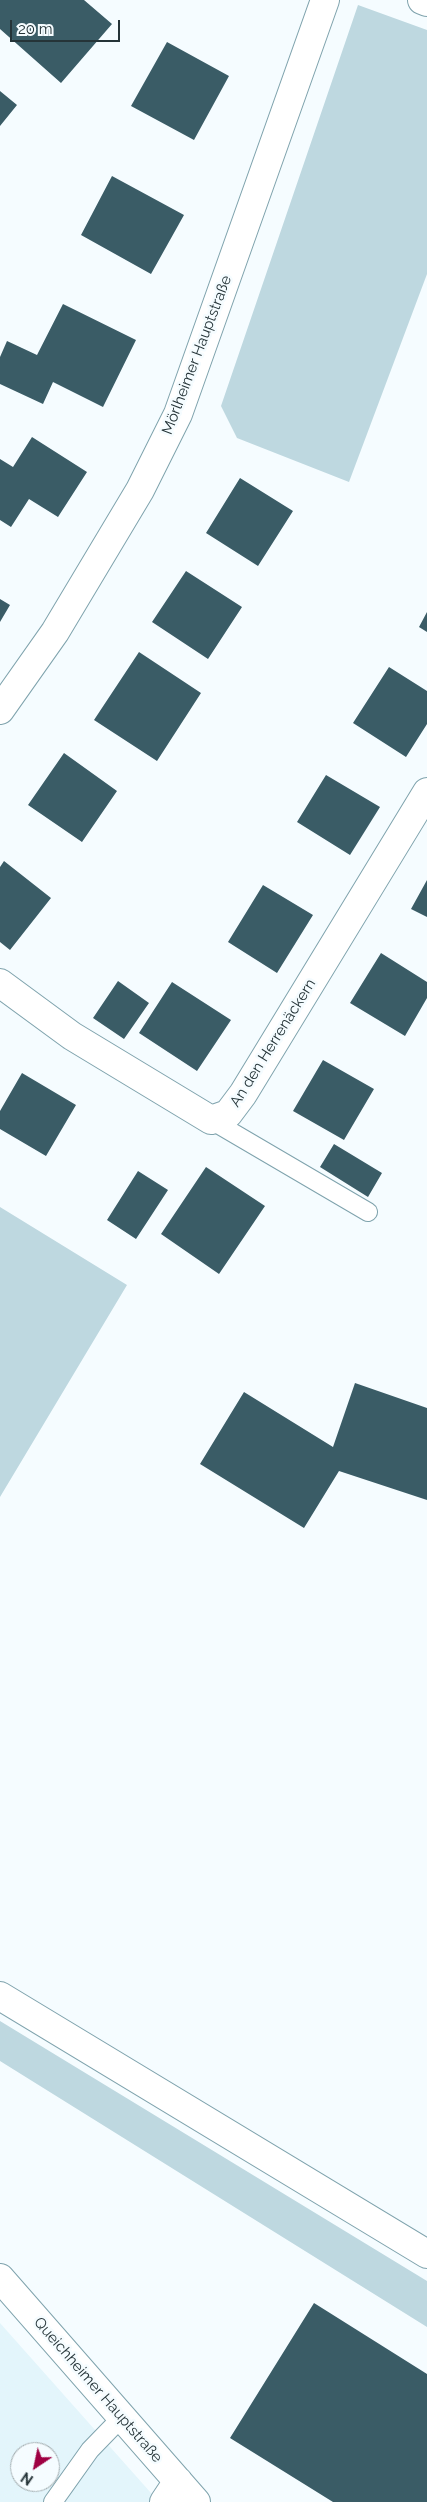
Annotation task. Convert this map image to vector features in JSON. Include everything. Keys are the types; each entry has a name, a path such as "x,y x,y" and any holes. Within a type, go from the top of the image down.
{"street":[{"name":"Mörlheimer Hauptstraße","path":"0,710 56,632 140,490 178,414 326,0"},
{"path":"422,0 427,2"},
{"name":"An den Herrenäckern","path":"210,1120 228,1114 243,1094 427,792"},
{"path":"0,983 72,1036 210,1120"},
{"path":"0,1996 427,2254"},
{"name":"Queichheimer Hauptstraße","path":"0,2278 122,2416 171,2492 196,2502"}],"lane":[{"path":"210,1120 368,1212"},
{"path":"53,2502 90,2450 122,2416"}],"shaded area":[{"path":"358,5 427,30 427,274 349,482 237,438 221,406"},
{"path":"0,1207 127,1285 0,1497"},
{"path":"0,2021 427,2281 427,2327 0,2061"},
{"path":"0,2323 159,2502 0,2502"}],"building":[{"path":"0,0 84,0 112,24 61,83 0,29"},
{"path":"167,42 229,76 194,140 131,106"},
{"path":"0,91 17,105 0,126"},
{"path":"112,176 184,215 151,274 81,235"},
{"path":"63,304 136,340 103,407 53,382 43,404 0,384 0,357 7,341 37,355"},
{"path":"32,437 87,472 58,517 29,499 11,527 0,520 0,459 13,467"},
{"path":"240,478 293,511 258,566 206,533"},
{"path":"186,571 242,607 208,659 152,622"},
{"path":"0,599 10,605 0,622"},
{"path":"427,612 427,632 419,627"},
{"path":"139,652 201,693 157,761 94,720"},
{"path":"389,667 427,691 427,724 406,757 353,723"},
{"path":"64,753 117,791 82,842 28,805"},
{"path":"326,775 380,807 350,855 297,822"},
{"path":"4,861 51,898 10,950 0,942 0,867"},
{"path":"427,880 427,917 411,909"},
{"path":"263,885 313,915 277,973 228,942"},
{"path":"381,953 427,982 427,998 405,1036 350,1003"},
{"path":"118,981 149,1003 124,1039 93,1018"},
{"path":"172,982 231,1020 197,1071 139,1033"},
{"path":"323,1060 374,1089 344,1140 293,1111"},
{"path":"22,1073 76,1105 46,1156 0,1129 0,1111"},
{"path":"334,1144 382,1173 368,1197 320,1167"},
{"path":"206,1167 265,1206 219,1274 161,1234"},
{"path":"138,1171 168,1190 136,1239 107,1220"},
{"path":"355,1383 427,1408 427,1500 339,1471 304,1528 200,1464 244,1392 333,1447"},
{"path":"314,2303 427,2374 427,2502 333,2502 230,2438"}]}
